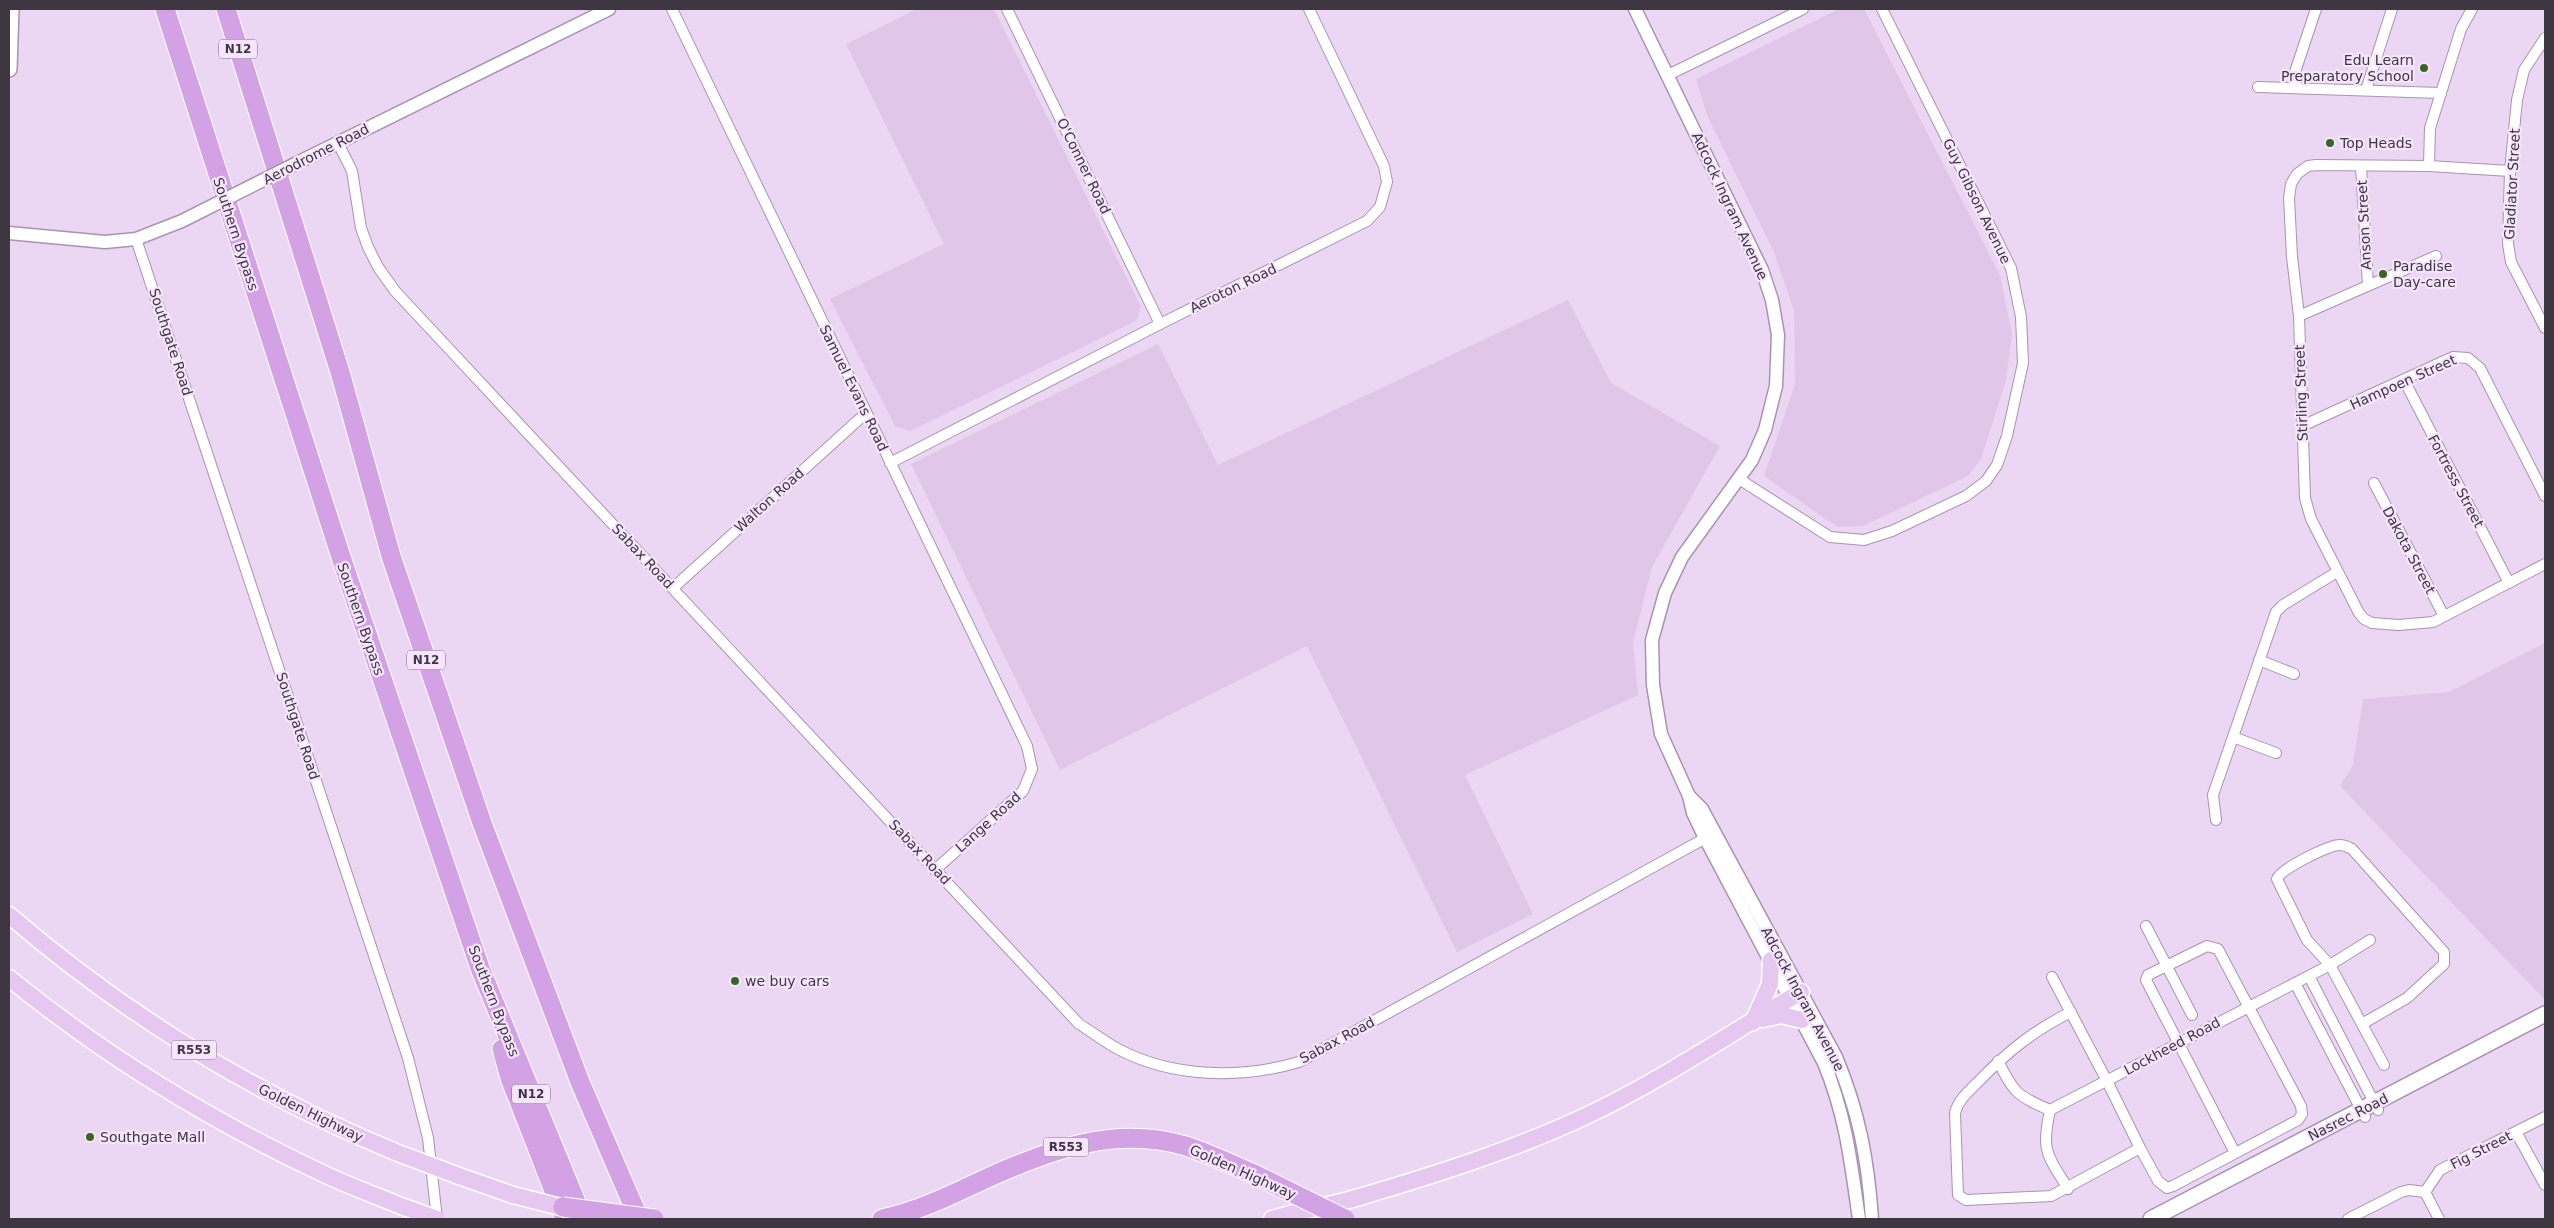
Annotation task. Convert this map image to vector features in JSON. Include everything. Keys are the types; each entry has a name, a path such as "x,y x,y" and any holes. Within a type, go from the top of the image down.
{"highway":[{"name":"Southern Bypass","path":"164,9 340,557 480,968 583,1219"},
{"path":"216,9 231,51 250,89"},
{"name":"N12","path":"226,9 340,372 391,556 482,823 580,1082 639,1219"},
{"path":"480,968 510,1078 564,1213"},
{"name":"Golden Highway","path":"882,1219 934,1203 1041,1154 1102,1139 1132,1138 1178,1144 1214,1156 1345,1219"},
{"name":"Golden Highway","path":"564,1213 654,1219"}],"main road":[{"path":"9,69 11,9"},
{"name":"Golden Highway","path":"9,916 132,1011 235,1076 340,1130 459,1176 564,1213"},
{"path":"1754,1022 1770,984 1771,960"},
{"path":"9,978 87,1038 201,1111 325,1175 437,1219"},
{"path":"1263,1219 1279,1217 1354,1198 1438,1173 1587,1115 1661,1078 1795,996"},
{"name":"Nasrec Road","path":"2170,1219 2545,1014"},
{"path":"1754,1022 1781,1015 1802,1020"},
{"name":"Nasrec Road","path":"2151,1219 2545,1023"},
{"path":"564,1213 604,1219"}],"street":[{"name":"Aerodrome Road","path":"9,233 105,242 136,239 182,222 609,9"},
{"name":"Samuel Evans Road","path":"672,9 1027,746 1032,769"},
{"name":"O'Conner Road","path":"1008,9 1160,324"},
{"name":"Aeroton Road","path":"890,463 1160,324 1367,221 1380,207 1387,182 1379,152 1309,9"},
{"name":"Adcock Ingram Avenue","path":"1635,9 1759,264 1776,317 1779,355 1772,405 1765,430 1752,460 1682,557 1666,593 1652,640 1655,707 1670,757 1690,796 1702,809 1710,835 1771,960 1836,1057 1851,1093 1861,1128 1868,1172 1872,1219"},
{"path":"1668,75 1803,9"},
{"name":"Guy Gibson Avenue","path":"1739,479 1830,536 1849,540 1864,540 1892,531 1966,496 1986,480 1997,466 2007,436 2024,363 2021,317 2011,268 1882,9"},
{"path":"2296,88 2294,75 2316,9"},
{"path":"2366,90 2392,9"},
{"path":"2429,166 2430,128 2461,29 2472,9"},
{"name":"Gladiator Street","path":"2545,38 2522,76 2517,100 2510,170 2509,257 2545,328"},
{"path":"2258,87 2441,93"},
{"name":"Sabax Road","path":"338,143 352,171 361,228 368,247 378,268 390,283 1079,1024 1118,1050 1154,1063 1201,1073 1231,1074 1263,1071 1307,1058 1710,835"},
{"name":"Stirling Street","path":"2510,170 2429,166 2308,166 2297,174 2291,184 2289,198 2292,257 2299,316 2305,498 2308,512 2337,572 2359,613 2367,621 2399,625 2421,624 2444,616 2545,564"},
{"name":"Anson Street","path":"2361,166 2368,285"},
{"name":"Southgate Road","path":"136,239 408,1058 428,1138 437,1219"},
{"path":"2299,316 2436,256"},
{"name":"Hampoen Street","path":"2302,426 2458,356 2474,361 2480,368 2545,496"},
{"name":"Fortress Street","path":"2404,380 2509,583"},
{"name":"Walton Road","path":"673,588 866,413"},
{"name":"Dakota Street","path":"2374,483 2444,616"},
{"path":"2216,820 2213,795 2259,660 2279,608 2337,572"},
{"path":"2259,660 2294,674"},
{"path":"2233,737 2276,753"},
{"name":"Lange Road","path":"936,869 1023,791 1032,769"},
{"name":"Adcock Ingram Avenue","path":"1710,835 1795,996 1802,1020 1838,1096 1846,1130 1859,1219"},
{"path":"2362,1024 2407,998 2444,964 2446,957 2444,952 2385,886 2346,846 2334,846 2282,870 2277,876 2278,882 2307,940 2330,965 2384,1065"},
{"path":"2146,926 2192,1015"},
{"name":"Lockheed Road","path":"2050,1110 2330,965 2370,940"},
{"path":"2052,977 2140,1148 2158,1181 2167,1188 2235,1153 2298,1120 2302,1114 2301,1106 2221,952 2214,947 2207,946 2148,974 2146,980 2235,1153"},
{"path":"2309,976 2342,1040 2370,1110"},
{"path":"2295,983 2328,1047 2370,1110"},
{"path":"2071,1012 2023,1040 1998,1061 1956,1107 1958,1195 1966,1200 2003,1200 2051,1196 2068,1189 2140,1148"},
{"path":"2328,1047 2342,1040"},
{"path":"1998,1061 2016,1093 2028,1101 2050,1110 2044,1138 2045,1145 2050,1160 2068,1189"},
{"name":"Fig Street","path":"2425,1192 2440,1170 2545,1117"},
{"path":"2516,1132 2545,1185"},
{"path":"2348,1219 2401,1192 2409,1190 2425,1192 2439,1219"}],"shaded area":[{"path":"917,9 994,9 1141,307 1136,321 910,431 895,426 830,299 944,244 846,44"},
{"path":"1839,9 1864,9 2000,275 2012,334 2006,380 1981,459 1968,476 1863,526 1837,527 1764,476 1795,384 1794,311 1774,252 1707,115 1696,79"},
{"path":"1568,300 1611,383 1720,446 1652,567 1633,643 1638,695 1465,775 1533,914 1457,952 1307,646 1060,770 911,464 1158,344 1218,465"},
{"path":"2545,643 2544,999 2340,786 2353,765 2363,699 2449,692"}],"place":[{"name":"Edu Learn Preparatory School","path":"2424,68"},
{"name":"Top Heads","path":"2330,143"},
{"name":"Paradise Day-care","path":"2383,274"},
{"name":"we buy cars","path":"735,981"},
{"name":"Southgate Mall","path":"90,1137"}]}
